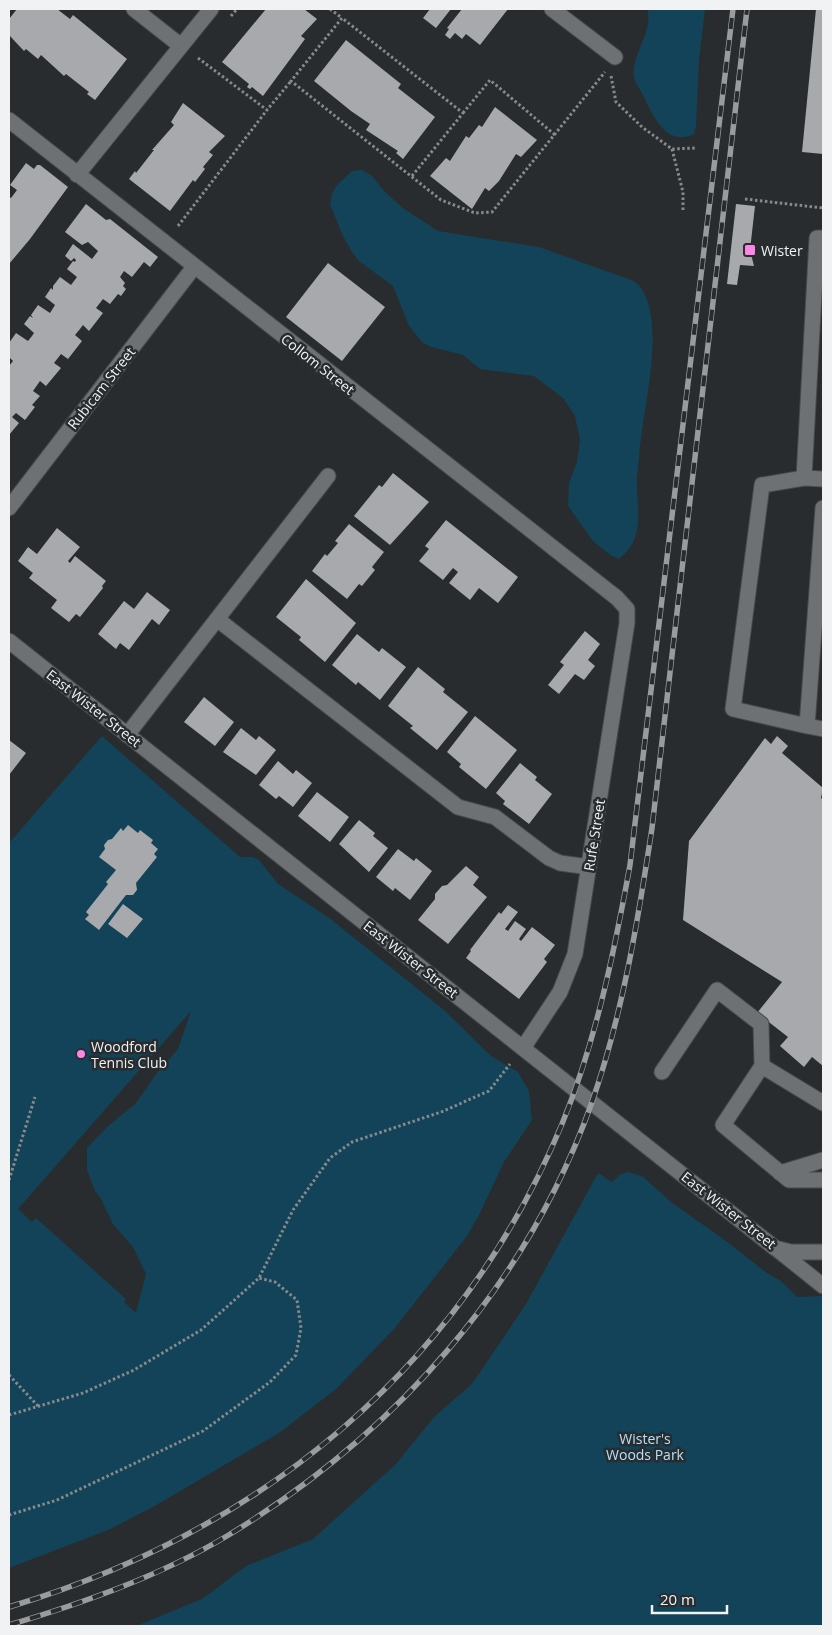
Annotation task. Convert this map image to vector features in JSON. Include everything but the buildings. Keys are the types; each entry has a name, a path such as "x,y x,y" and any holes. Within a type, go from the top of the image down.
{"street":[{"path":"134,9 181,46"},
{"path":"77,175 211,9"},
{"path":"552,9 615,57"},
{"name":"Collom Street","path":"9,120 615,596 627,609"},
{"path":"804,478 816,238 823,238"},
{"name":"Rubicam Street","path":"9,508 194,267"},
{"path":"127,734 328,476"},
{"path":"823,479 804,478 762,485 733,709 823,729"},
{"path":"807,726 823,508"},
{"name":"Rufe Street","path":"523,1048 549,1010 568,975 579,936 627,623 627,609"},
{"path":"217,619 458,807 495,817 549,858 560,863 589,867"},
{"name":"East Wister Street","path":"9,641 775,1248 790,1252 823,1252"},
{"path":"662,1072 717,990 761,1024 762,1066 723,1125 789,1180 823,1180"},
{"path":"762,1066 823,1103"},
{"path":"780,1173 823,1160"},
{"path":"775,1248 823,1286"}],"path":[{"path":"226,23 237,9"},
{"path":"330,9 463,113"},
{"path":"173,233 342,18"},
{"path":"203,51 197,58 268,110"},
{"path":"291,81 441,200 475,213 492,212 606,70 612,77 616,102 642,127 672,148 696,148"},
{"path":"412,176 490,80 555,135"},
{"path":"672,148 684,192 683,212"},
{"path":"745,199 823,208"},
{"path":"9,1415 83,1393 134,1370 201,1330 260,1278 293,1210 330,1158 352,1142 441,1112 489,1091 523,1048"},
{"path":"9,1180 35,1097"},
{"path":"9,1515 57,1500 203,1431 270,1382 296,1355 301,1328 297,1300 276,1282 260,1278"},
{"path":"9,1375 38,1406"}],"green space":[{"path":"648,9 705,9 699,60 694,134 684,137 675,136 661,127 635,79 636,58 648,26"},
{"path":"362,170 372,176 386,193 403,208 438,231 539,247 634,281 644,293 650,308 652,348 637,477 638,520 633,542 619,559 610,555 593,541 568,506 569,483 577,462 580,440 575,416 563,398 534,376 480,369 463,355 431,347 422,342 409,326 393,286 359,261 352,252 342,234 330,204 332,193 337,185 352,171"},
{"path":"102,736 240,857 252,857 259,860 278,884 328,917 444,1010 491,1056 518,1072 529,1091 532,1120 504,1162 467,1236 394,1329 336,1389 279,1433 153,1507 108,1530 9,1568 9,843","holes":["191,1011 178,1049 157,1073 136,1103 107,1127 87,1148 87,1170 95,1191 100,1197 113,1224 133,1247 146,1274 136,1313 124,1302 126,1299 36,1218 32,1222 18,1209"]},
{"name":"Wister's Woods Park","path":"628,1172 642,1176 671,1202 767,1273 781,1281 797,1297 823,1296 823,1626 136,1626 202,1599 246,1566 313,1539 395,1465 435,1416 472,1384 526,1304 598,1173 612,1182 621,1174"}],"railway":[{"path":"9,1607 101,1575 187,1534 267,1486 341,1429 408,1365 468,1292 519,1212 562,1124 585,1061 603,996 630,865 733,9"},
{"path":"9,1625 93,1598 175,1564 227,1536 288,1496 345,1451 399,1403 448,1350 492,1294 531,1233 565,1169 592,1102 612,1035 635,932 647,863 747,9"}],"place":[{"name":"Wister","path":"750,250"},
{"name":"Woodford Tennis Club","path":"81,1054"}]}
